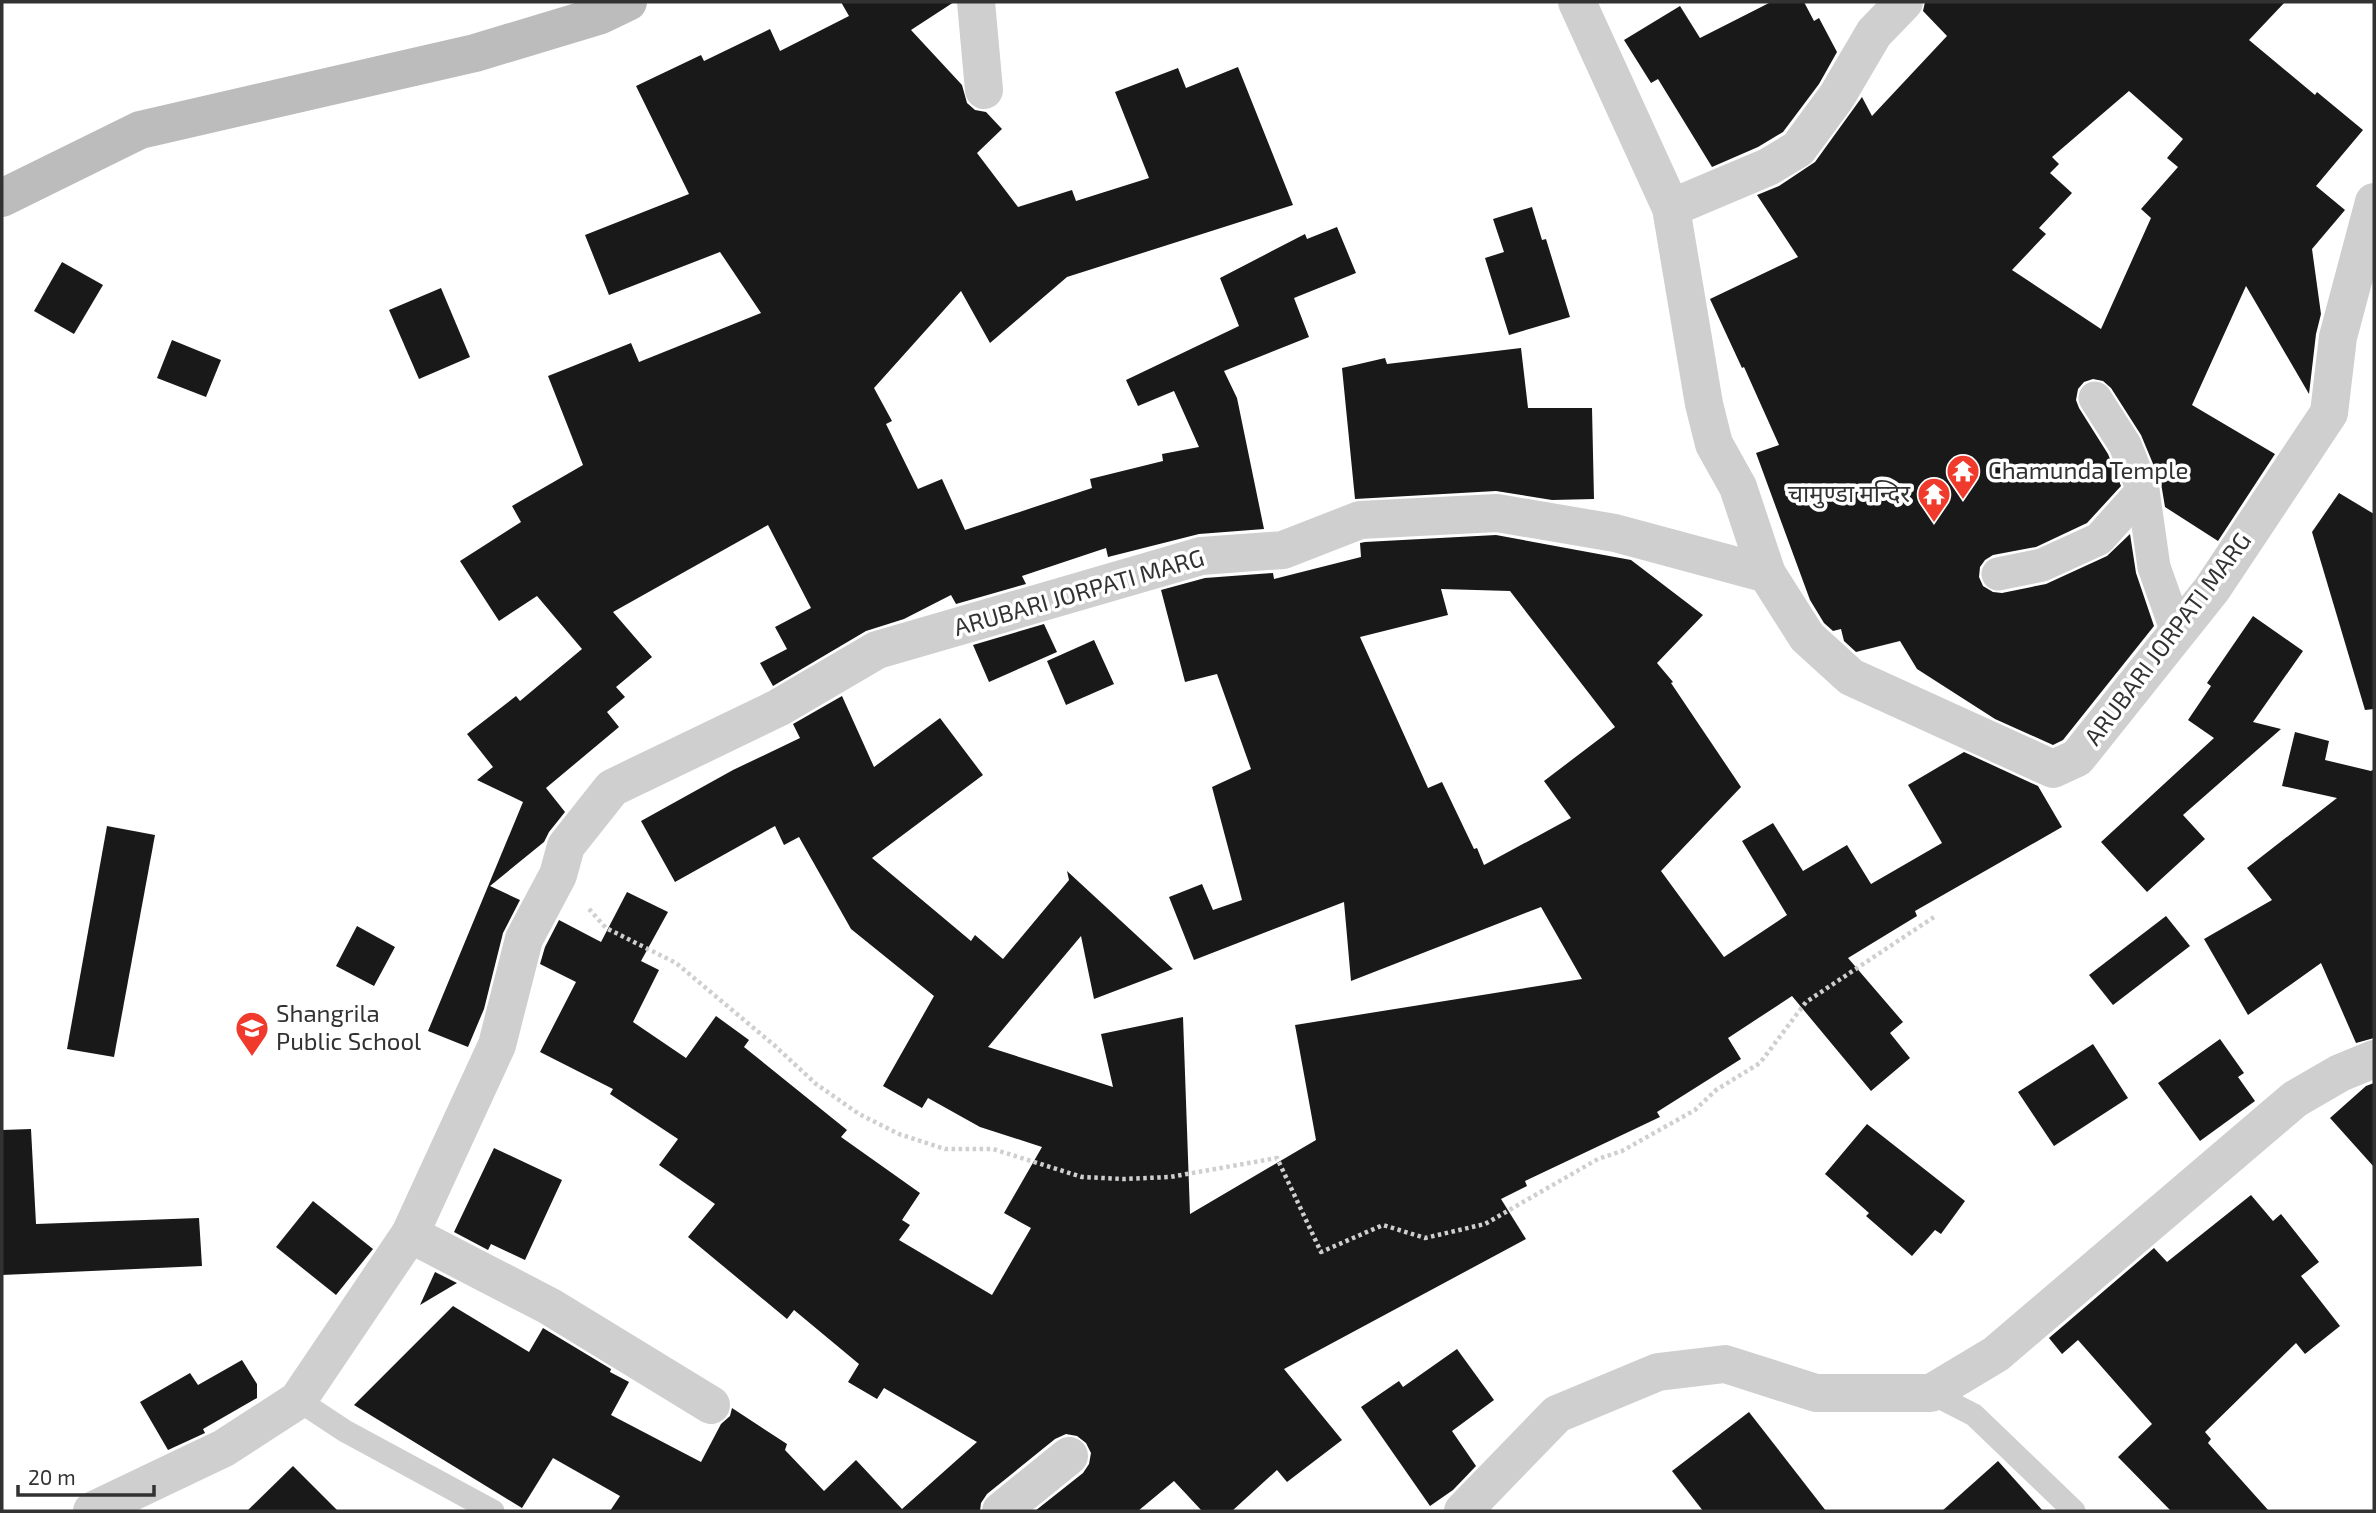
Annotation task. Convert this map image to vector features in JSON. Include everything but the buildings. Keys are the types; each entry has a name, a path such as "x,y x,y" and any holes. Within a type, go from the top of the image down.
{"main road":[{"path":"2,198 140,130 475,53 601,15 628,2"}],"street":[{"path":"976,2 984,90"},
{"path":"1577,2 1671,208 1704,404 1714,444 1738,487 1767,574"},
{"path":"1671,208 1768,167 1798,149 1837,96 1874,33 1904,2"},
{"name":"ARUBARI JORPATI MARG","path":"92,1511 224,1448 298,1400 410,1234 497,1045 524,939 558,875 566,846 612,788 778,708 877,650 1201,556 1283,550 1360,520 1497,513 1615,533 1767,574 1807,637 1851,677 2053,769 2077,758 2212,589 2329,413 2338,337 2374,202"},
{"path":"2095,398 2125,445 2143,490 2154,567 2177,632"},
{"path":"1998,574 2042,565 2099,539 2143,490"},
{"path":"1463,1511 1557,1415 1658,1372 1725,1364 1816,1393 1931,1394 1996,1354 2295,1100 2340,1073 2374,1059"},
{"path":"410,1234 550,1306 711,1405"},
{"path":"1001,1511 1069,1456"}],"lane":[{"path":"1931,1394 1974,1415 2074,1511"},
{"path":"298,1400 345,1432 493,1511"}],"path":[{"path":"558,875 606,928 676,963 816,1084 859,1115 899,1134 945,1149 993,1149 1082,1177 1170,1177 1277,1158 1321,1252 1383,1226 1425,1238 1485,1224 1598,1159 1622,1151 1695,1110 1716,1090 1760,1063 1806,1002 1934,917"}],"place":[{"name":"Chamunda Temple","path":"1963,501"},
{"name":"चामुण्डा मन्दिर","path":"1934,524"},
{"name":"Shangrila Public School","path":"252,1058"}]}
